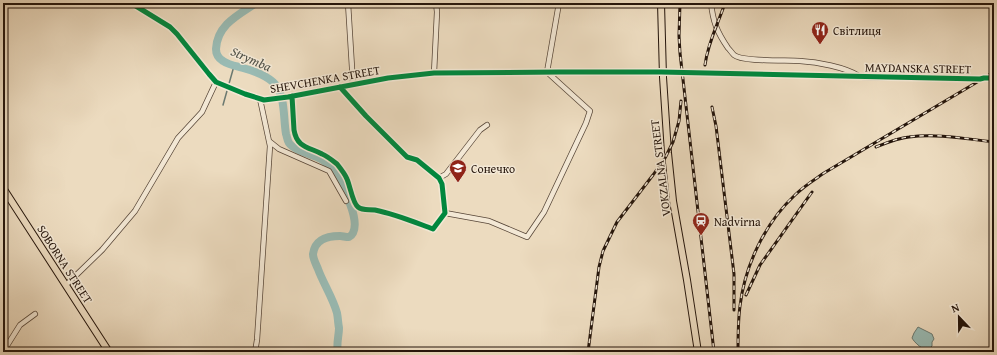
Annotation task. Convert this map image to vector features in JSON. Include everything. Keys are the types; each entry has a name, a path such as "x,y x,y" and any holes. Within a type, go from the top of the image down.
{"main road":[{"name":"VOKZALNA STREET","path":"661,3 663,77 668,153 674,201 688,280 698,352"},
{"name":"SOBORNA STREET","path":"3,188 109,352"}],"street":[{"name":"SHEVCHENKA STREET","path":"131,3 170,27 216,82 260,99 270,100 388,78 434,73 559,72"},
{"path":"348,3 353,84"},
{"path":"434,73 437,12 436,3"},
{"path":"445,213 489,221 527,237 544,212 586,123 590,111 547,72 558,3"},
{"path":"711,3 712,14 717,30 734,56 745,59 801,61 842,69 860,77"},
{"name":"MAYDANSKA STREET","path":"559,72 994,78"},
{"path":"66,285 102,250 135,212 178,138 202,112 216,82"},
{"path":"290,97 294,130 297,139 305,147 321,153 329,158 341,169 347,178 356,206 360,209 372,209 384,212 433,229 445,213 442,184 439,178 417,160 406,156 366,116 340,87"},
{"path":"255,352 260,301 270,146 260,99"},
{"path":"439,178 446,174 480,130 487,125"},
{"path":"269,141 279,149 329,171 346,201"},
{"path":"4,352 20,325 35,314"}],"water":[{"path":"918,327 932,334 934,339 932,346 927,350 917,344 912,338"}],"waterway":[{"name":"Strymba","path":"256,3 236,16 224,27 217,41 216,53 220,59 225,62 247,69 266,77 273,82 277,87 282,100 286,134 289,143 291,146 326,162 337,176 347,196 353,212 355,227 353,234 349,237 335,236 322,239 316,245 313,254 337,313 339,328 337,343 338,352"},
{"path":"223,105 234,66"}],"railway":[{"path":"680,3 680,53 714,352"},
{"path":"705,65 711,41 725,3"},
{"path":"738,352 739,312 746,275 758,246 774,218 784,206 802,189 824,173 994,72"},
{"path":"588,352 599,267 603,251 617,222 665,158 673,142 679,121 681,101"},
{"path":"712,107 716,126 734,274 734,310"},
{"path":"876,147 901,138 919,136 952,137 994,142"},
{"path":"746,295 760,265 812,192"}],"cycle path":[{"path":"131,3 170,27 216,82 264,100 288,97 388,78 434,73 661,72 980,79 994,78"},
{"path":"292,96 294,130 298,140 304,146 326,156 337,164 346,177 353,199 358,207 404,218 433,229 445,213 442,184 439,178 417,160 407,157 366,116 340,87"}],"place":[{"name":"Світлиця","path":"820,45"},
{"name":"Сонечко","path":"458,183"},
{"name":"Nadvirna","path":"701,236"}]}
